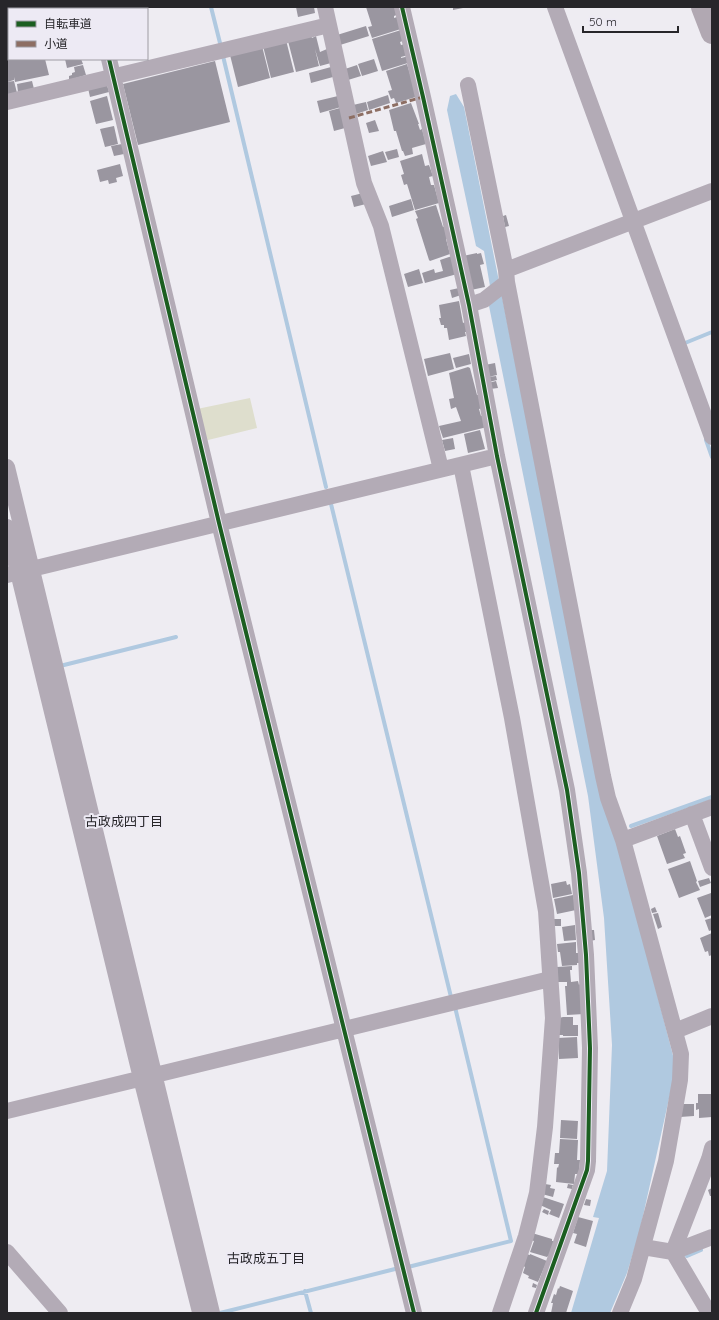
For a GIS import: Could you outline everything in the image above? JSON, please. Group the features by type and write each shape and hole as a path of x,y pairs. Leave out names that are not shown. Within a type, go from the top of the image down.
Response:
{"highway":[{"path":"702,7 712,33"}],"street":[{"path":"325,7 364,183 381,226 441,469"},
{"path":"402,7 423,97 477,302 497,456 567,790 579,873 586,955 590,1048 587,1170 536,1313"},
{"path":"555,7 712,437"},
{"path":"7,102 329,25"},
{"path":"109,60 219,523 414,1313"},
{"path":"468,85 603,776 608,798 623,840 681,1054 680,1080 666,1161 634,1279 620,1313"},
{"path":"477,302 505,279 633,221 712,191"},
{"path":"19,572 497,456"},
{"path":"461,465 512,718 546,911 552,1018 546,1127 537,1193 526,1236 500,1313"},
{"path":"7,467 19,572"},
{"path":"7,527 148,1076 212,1311"},
{"path":"623,840 712,807"},
{"path":"692,814 712,868"},
{"path":"7,1111 550,979"},
{"path":"675,1031 712,1016"},
{"path":"673,1252 712,1148"},
{"path":"643,1247 673,1252 712,1237"},
{"path":"7,1252 60,1313"},
{"path":"673,1252 709,1313"}],"green space":[{"path":"7,7 88,7 8,8 7,54"},
{"path":"250,398 257,428 204,441 197,409"}],"water":[{"path":"456,94 464,107 519,381 631,894 676,1067 639,1234 627,1273 610,1313 571,1313 599,1218 593,1217 607,1171 612,1045 604,918 588,796 489,306 491,292 484,251 476,246 447,110 450,96"}],"building":[{"path":"296,7 314,7 315,13 298,17"},
{"path":"366,7 397,7 399,14 394,16 394,18 400,16 404,28 372,38 368,27 372,26"},
{"path":"453,7 463,7 463,8 453,10"},
{"path":"366,26 369,36 340,45 337,35"},
{"path":"401,30 405,40 400,42 401,45 405,44 408,55 401,58 409,56 411,62 382,71 372,39"},
{"path":"310,33 312,38 316,36 320,52 327,49 331,63 320,66 315,49 319,66 296,72 288,41"},
{"path":"286,40 294,72 271,78 263,46"},
{"path":"262,46 270,78 238,87 230,55"},
{"path":"7,57 8,60 45,60 49,75 15,82 14,77 14,80 7,82"},
{"path":"374,59 378,71 362,76 358,64"},
{"path":"65,60 81,60 83,64 67,68"},
{"path":"215,61 230,122 138,145 123,84"},
{"path":"407,64 413,84 419,96 396,103 394,98 391,99 388,91 392,90 386,71"},
{"path":"83,65 86,75 69,80 69,76 75,72 74,67"},
{"path":"357,65 361,76 348,80 345,69"},
{"path":"331,67 333,77 311,83 309,73"},
{"path":"14,81 17,93 7,96 7,82"},
{"path":"32,81 34,89 18,92 17,84"},
{"path":"107,85 109,92 90,97 88,88"},
{"path":"388,95 390,103 369,110 367,102"},
{"path":"107,96 113,120 96,124 90,101"},
{"path":"338,96 341,107 320,113 317,101"},
{"path":"366,102 368,110 356,114 353,105"},
{"path":"411,103 420,130 422,129 426,144 412,148 413,154 405,156 396,131 394,131 389,110"},
{"path":"340,108 345,128 334,131 329,111"},
{"path":"375,120 379,131 369,133 366,123"},
{"path":"114,126 118,144 105,147 100,129"},
{"path":"122,144 124,154 114,156 111,146"},
{"path":"397,149 399,157 388,160 385,152"},
{"path":"383,151 387,162 371,166 368,156"},
{"path":"422,154 425,166 429,165 433,176 429,177 431,185 434,185 439,203 415,210 407,184 404,185 401,175 404,174 400,161"},
{"path":"120,164 123,176 116,178 117,182 109,184 108,180 100,182 97,170"},
{"path":"363,193 366,204 354,207 351,196"},
{"path":"411,199 414,210 392,217 389,206"},
{"path":"436,205 443,227 445,226 449,238 446,239 450,254 430,261 416,219 418,218 415,211"},
{"path":"506,215 509,226 505,227 503,216"},
{"path":"481,253 484,264 480,265 485,287 471,290 463,256"},
{"path":"452,256 457,274 425,283 422,273 434,269 435,273 443,271 440,260"},
{"path":"419,269 423,283 408,287 404,274"},
{"path":"459,288 461,295 452,298 450,290"},
{"path":"459,301 463,323 465,322 467,332 465,332 466,336 449,340 447,328 444,328 444,325 441,325 439,318 441,318 439,305"},
{"path":"450,353 454,369 428,376 424,359"},
{"path":"469,354 471,364 456,368 453,358"},
{"path":"495,363 497,375 488,377 485,365"},
{"path":"468,367 470,368 482,408 479,409 481,416 484,415 487,427 443,438 439,426 461,421 456,407 451,409 449,399 454,398 449,373"},
{"path":"496,376 497,380 489,382 488,377"},
{"path":"496,381 498,388 490,389 488,383"},
{"path":"480,430 485,449 468,453 464,434"},
{"path":"453,438 455,449 445,451 442,440"},
{"path":"675,829 678,837 680,836 686,853 683,854 685,858 667,864 657,836"},
{"path":"690,861 700,890 679,898 668,869"},
{"path":"709,878 711,883 700,887 698,881"},
{"path":"566,881 567,885 570,884 572,894 553,898 551,884"},
{"path":"711,893 712,915 705,918 697,898"},
{"path":"573,895 576,910 557,914 554,899"},
{"path":"655,907 657,912 652,913 651,909"},
{"path":"658,913 662,927 658,929 653,914"},
{"path":"712,918 712,930 709,931 705,920"},
{"path":"552,919 561,919 561,926 553,926"},
{"path":"575,925 576,940 564,941 562,927"},
{"path":"589,930 594,930 595,940 590,941"},
{"path":"712,933 712,955 709,956 708,951 705,952 700,938"},
{"path":"576,942 576,953 580,953 581,963 577,963 577,965 562,966 557,944"},
{"path":"572,966 572,970 570,970 571,982 578,981 579,985 580,984 584,1014 567,1015 565,986 567,986 567,982 558,982 557,967"},
{"path":"573,1017 573,1025 578,1025 578,1036 559,1035 559,1018"},
{"path":"577,1037 578,1058 559,1059 558,1038"},
{"path":"698,1094 712,1094 712,1117 699,1118 699,1109 696,1110"},
{"path":"682,1104 694,1104 694,1116 680,1117"},
{"path":"561,1120 578,1121 577,1139 560,1138"},
{"path":"560,1139 578,1140 577,1160 580,1160 579,1174 575,1174 574,1184 556,1182 557,1167 558,1168 559,1164 554,1164 555,1153 559,1153"},
{"path":"545,1184 551,1185 550,1188 555,1189 553,1197 542,1194"},
{"path":"568,1184 573,1185 572,1189 567,1188"},
{"path":"712,1188 712,1196 710,1196 708,1190"},
{"path":"543,1197 564,1204 559,1218 549,1214 551,1210 540,1205"},
{"path":"586,1199 591,1200 590,1206 584,1205"},
{"path":"544,1209 549,1211 548,1215 542,1212"},
{"path":"578,1217 593,1221 586,1247 574,1243 577,1234 573,1233"},
{"path":"532,1233 554,1241 550,1256 547,1257 530,1252 534,1241 531,1240"},
{"path":"526,1254 530,1254 547,1261 538,1282 528,1278 529,1276 523,1273 525,1267 522,1265"},
{"path":"533,1283 537,1285 536,1288 532,1287"},
{"path":"560,1286 573,1291 566,1313 551,1313 553,1303 551,1303 554,1294 556,1295"}],"waterway":[{"path":"211,7 220,43"},
{"path":"223,56 326,487"},
{"path":"685,343 712,332"},
{"path":"706,440 712,457"},
{"path":"331,504 451,997"},
{"path":"60,666 176,637"},
{"path":"631,826 712,797"},
{"path":"408,1267 511,1241 455,1007"},
{"path":"687,1256 701,1250"},
{"path":"220,1313 395,1269"},
{"path":"305,1291 311,1313"}],"marked path":[{"path":"349,118 423,97"}],"cycle path":[{"path":"402,7 469,305 497,456 567,790 579,873 586,955 590,1048 588,1161 587,1170 536,1313"},
{"path":"109,60 219,523 414,1313"}],"district":[{"name":"古政成四丁目","path":"124,821"},
{"name":"古政成五丁目","path":"266,1258"}]}
